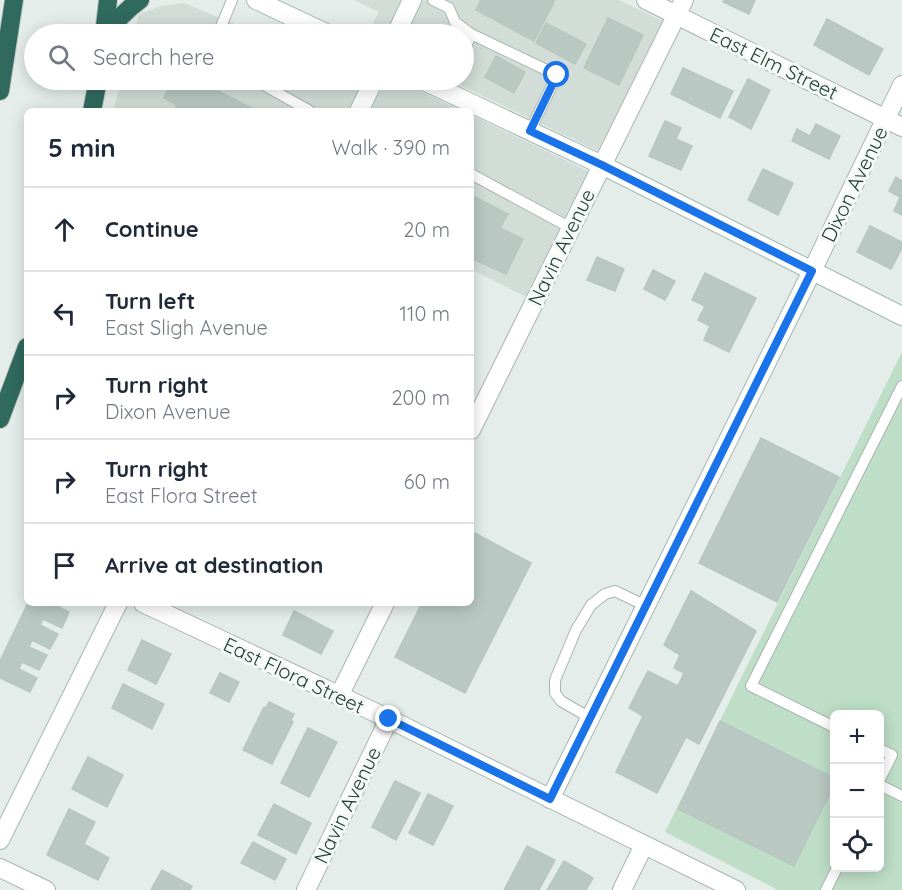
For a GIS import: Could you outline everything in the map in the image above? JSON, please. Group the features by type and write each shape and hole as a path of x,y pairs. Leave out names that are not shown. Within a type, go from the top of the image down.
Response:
{"highway":[{"path":"0,91 14,0"},
{"path":"107,24 108,0"},
{"path":"113,24 140,0"},
{"path":"93,108 96,90"},
{"path":"0,419 24,355"}],"street":[{"path":"256,0 307,24"},
{"path":"401,24 412,0"},
{"name":"East Elm Street","path":"646,0 680,8 894,123"},
{"name":"Navin Avenue","path":"474,424 680,8"},
{"name":"Dixon Avenue","path":"550,799 812,271 894,123 902,85"},
{"path":"360,108 369,90"},
{"path":"456,90 530,131 902,316"},
{"path":"0,840 117,606"},
{"name":"East Flora Street","path":"149,606 389,719 736,890"},
{"path":"339,696 384,606"},
{"name":"Navin Avenue","path":"306,890 389,719"},
{"path":"622,890 644,845"},
{"path":"0,868 46,890"}],"lane":[{"path":"222,24 232,0"},
{"path":"434,0 451,4 455,22 458,24"},
{"path":"474,35 557,75 530,131"},
{"path":"273,90 305,108"},
{"path":"474,176 571,228"},
{"path":"830,725 751,686 902,386"},
{"path":"590,718 561,702 555,693 555,680 576,630 591,605 605,594 615,591 646,606"},
{"path":"884,751 892,755 884,770"},
{"path":"884,787 902,796"},
{"path":"826,890 835,872"}],"shaded area":[{"path":"354,0 401,0 390,24 372,24 379,12"},
{"path":"423,0 619,0 663,21 598,151 470,90 474,90 474,24 412,24"},
{"path":"184,3 235,24 136,24 139,14 161,6"},
{"path":"119,90 358,90 349,108 114,108"},
{"path":"381,90 417,90 456,108 372,108"},
{"path":"474,116 588,171 526,297 474,271"}],"green space":[{"path":"902,352 902,890 778,890 665,832"}],"building":[{"path":"481,0 555,0 534,41 476,10"},
{"path":"724,0 755,0 749,14 723,2"},
{"path":"608,18 643,35 619,85 584,68"},
{"path":"827,19 883,49 869,75 814,45"},
{"path":"546,23 586,44 575,64 536,43"},
{"path":"496,56 525,72 514,93 485,77"},
{"path":"683,68 733,91 720,118 671,94"},
{"path":"748,79 770,90 751,129 729,117"},
{"path":"168,90 216,90 252,108 176,108 177,105 164,98"},
{"path":"665,121 681,128 676,139 692,146 681,170 649,156"},
{"path":"816,124 840,136 829,159 792,141 797,129 810,136"},
{"path":"763,169 793,183 778,215 748,200"},
{"path":"896,177 902,181 902,215 894,211 900,197 889,191"},
{"path":"474,197 508,214 500,228 523,239 506,274 474,259"},
{"path":"870,226 902,242 902,248 891,269 857,252"},
{"path":"597,257 624,269 615,291 587,280"},
{"path":"653,270 675,281 665,300 644,289"},
{"path":"705,273 756,298 729,352 704,340 710,326 698,320 705,306 692,300"},
{"path":"761,438 839,477 777,602 699,563"},
{"path":"474,533 531,563 465,693 395,657 420,606 474,606"},
{"path":"691,591 756,631 699,744 686,737 657,793 616,772 643,716 629,708 648,671 678,686 684,673 674,668 680,655 664,645"},
{"path":"27,606 57,606 69,612 62,628 43,619 40,625 58,634 50,649 32,640 29,647 47,655 39,670 22,662 19,669 37,678 30,692 0,678 0,661"},
{"path":"294,611 333,631 321,654 283,635"},
{"path":"142,640 171,654 156,684 128,670"},
{"path":"220,673 239,682 229,702 210,693"},
{"path":"123,684 164,704 152,729 112,708"},
{"path":"269,702 294,714 291,720 293,722 272,764 243,750 264,707 266,708"},
{"path":"720,721 830,776 830,793 794,866 678,809"},
{"path":"308,728 337,742 309,797 281,783"},
{"path":"88,757 123,775 107,807 72,789"},
{"path":"395,781 420,793 396,840 372,827"},
{"path":"428,794 453,806 433,845 409,833"},
{"path":"274,804 311,823 296,854 258,835"},
{"path":"69,809 95,822 84,844 109,858 98,880 47,855"},
{"path":"253,842 286,859 275,880 241,863"},
{"path":"527,846 555,860 539,890 504,890"},
{"path":"564,861 593,878 586,890 547,890"},
{"path":"162,870 192,886 190,890 151,890"}],"route":[{"path":"389,719 550,799 812,271 530,131 557,75"}]}
